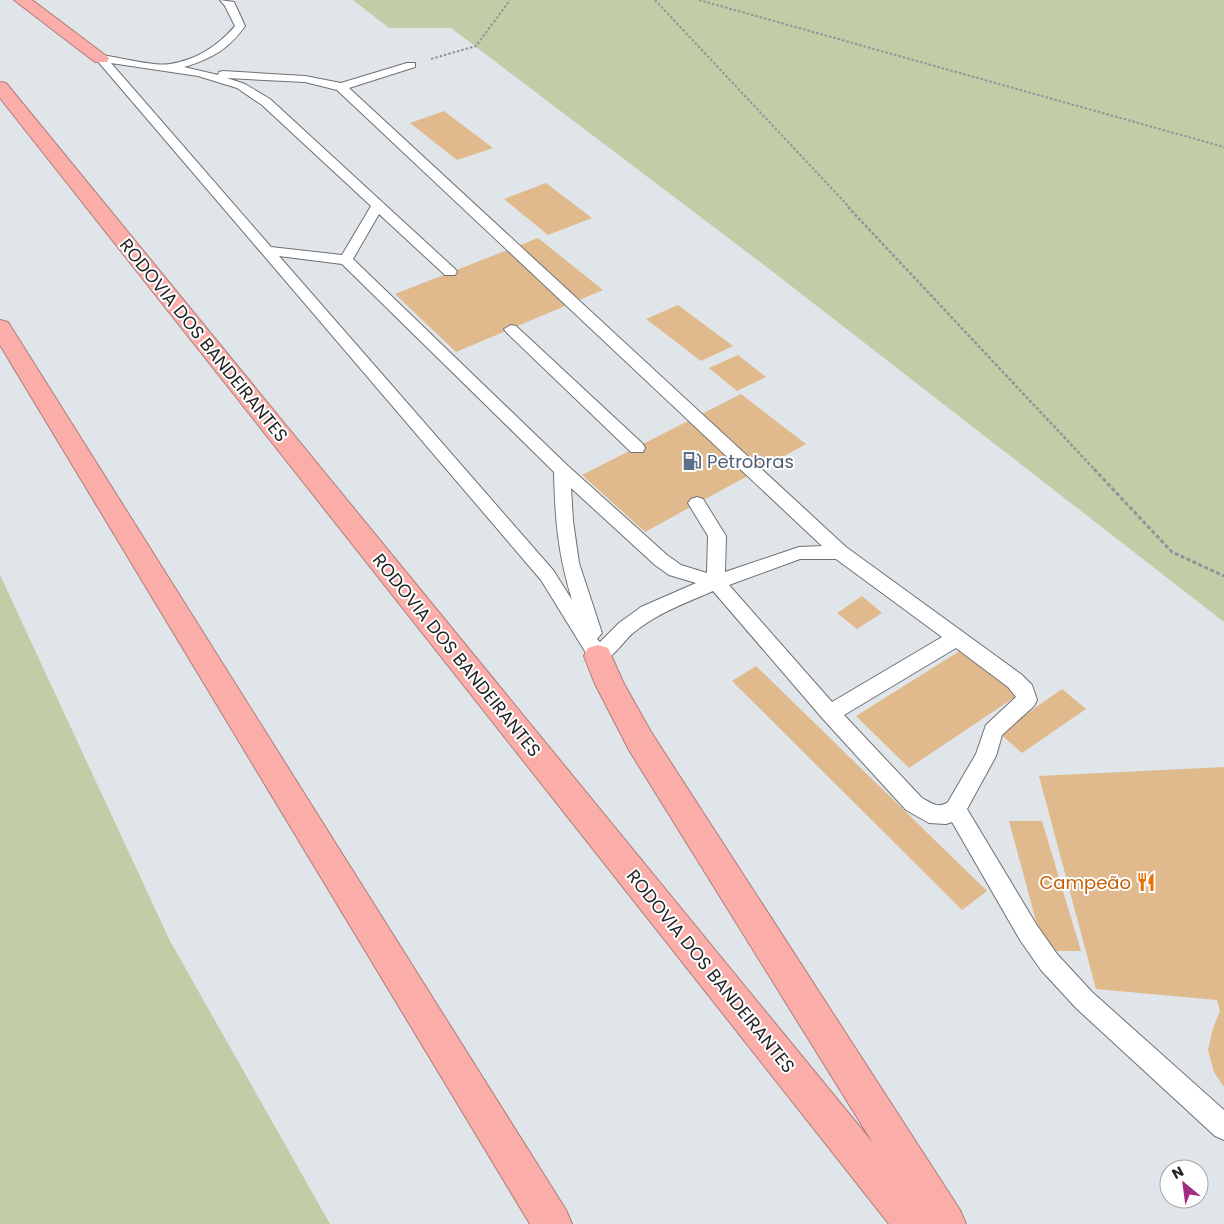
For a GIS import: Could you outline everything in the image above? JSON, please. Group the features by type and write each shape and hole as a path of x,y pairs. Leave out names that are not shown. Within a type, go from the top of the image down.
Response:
{"highway":[{"path":"22,0 101,58"},
{"name":"RODOVIA DOS BANDEIRANTES","path":"0,87 914,1224"},
{"path":"0,327 552,1224"},
{"path":"598,656 609,684 640,741 946,1224"}],"lane":[{"path":"169,68 205,57 226,44 240,26 230,4 226,0"},
{"path":"101,58 200,73 287,78 341,87 411,65"},
{"path":"101,58 548,575 598,656"},
{"path":"200,73 241,86 266,102 450,272"},
{"path":"266,250 346,260 562,470 661,560 675,570 716,582 830,713 914,804 929,814 946,815 956,809 986,756 993,731 1027,700 1025,691 1015,681 840,552 341,87"},
{"path":"346,260 378,205"},
{"path":"511,329 637,448"},
{"path":"562,470 564,521 570,562 598,656"},
{"path":"697,503 717,536 716,582"},
{"path":"598,656 626,628 648,612 716,582 799,553 840,552"},
{"path":"830,713 957,638"},
{"path":"956,809 1028,932 1049,962 1084,1000 1224,1127"}],"path":[{"path":"411,65 476,46 510,0"},
{"path":"655,0 1172,552 1224,576"},
{"path":"699,0 1224,147"}],"green space":[{"path":"353,0 1224,0 1224,622 768,268 451,28 389,28"},
{"path":"0,575 170,941 330,1224 0,1224"}],"building":[{"path":"444,111 493,148 457,160 410,123"},
{"path":"546,183 592,218 548,235 504,199"},
{"path":"538,238 603,290 456,352 395,294"},
{"path":"678,305 733,346 701,361 646,319"},
{"path":"738,355 766,377 737,391 709,368"},
{"name":"Petrobras","path":"741,394 806,444 645,532 582,475"},
{"path":"862,596 882,613 857,629 837,613"},
{"path":"966,647 1021,693 909,768 856,716"},
{"path":"756,666 987,891 962,910 732,681"},
{"path":"1062,689 1086,709 1022,753 999,733"},
{"name":"Campeão","path":"1224,767 1224,1087 1214,1072 1208,1050 1213,1028 1220,1011 1217,1000 1096,989 1039,776"},
{"path":"1009,821 1042,821 1081,951 1044,951"}],"place":[{"name":"Petrobras","path":"692,461"},
{"name":"Campeão","path":"1146,882"}]}
